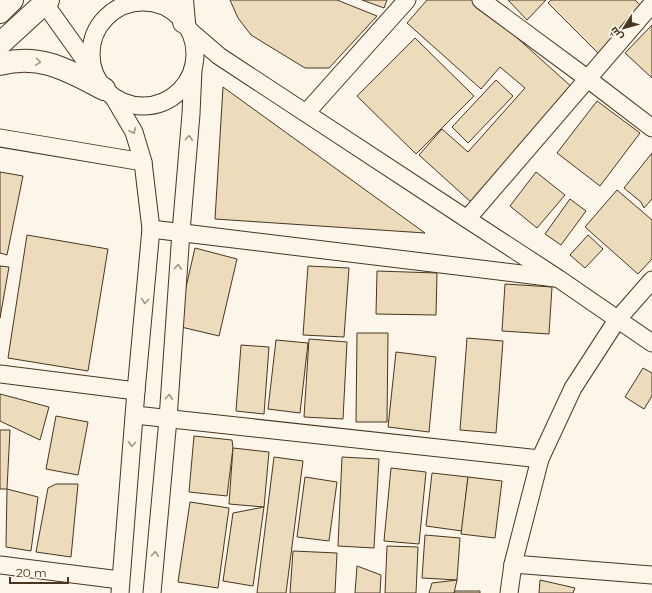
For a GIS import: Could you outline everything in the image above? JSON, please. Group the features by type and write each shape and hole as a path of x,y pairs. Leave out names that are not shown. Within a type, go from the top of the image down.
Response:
{"main road":[{"path":"0,12 12,0"},
{"path":"0,44 45,1"},
{"path":"169,2 187,26"},
{"path":"0,64 24,60 60,66 104,86"}],"street":[{"path":"306,113 407,0"},
{"path":"481,0 652,128"},
{"path":"0,565 120,586 151,229 143,162 134,132 45,1"},
{"path":"169,2 138,1 125,4 113,11 102,20 95,32 91,45 91,58 104,86 129,104 145,106 161,103 175,96 186,84 193,69"},
{"path":"467,219 652,4"},
{"path":"187,26 219,56 559,279 652,343"},
{"path":"152,593 168,419 180,232 195,54 195,46 187,26"},
{"path":"0,138 143,162"},
{"path":"151,229 559,279"},
{"path":"509,593 513,564 540,459 573,388 617,320 652,280"},
{"path":"0,374 136,391"},
{"path":"135,415 540,459"},
{"path":"513,564 652,575"}],"building":[{"path":"230,0 337,0 377,16 329,68 305,68 251,35 238,18"},
{"path":"362,0 387,0 384,8"},
{"path":"427,0 475,0 574,89 472,203 419,155 442,129 468,152 525,88 500,67 481,89 407,23"},
{"path":"508,0 546,0 527,20"},
{"path":"551,0 635,0 645,10 600,55 548,3"},
{"path":"652,25 652,78 625,53"},
{"path":"415,38 474,96 416,154 357,96"},
{"path":"496,80 513,96 468,143 452,127"},
{"path":"223,87 425,233 215,219"},
{"path":"597,101 640,133 600,186 557,153"},
{"path":"652,153 652,199 644,208 641,202 624,188"},
{"path":"0,172 23,176 7,255 0,253"},
{"path":"536,172 565,195 537,228 510,206"},
{"path":"617,190 652,220 652,259 638,274 585,227"},
{"path":"570,199 586,211 561,245 545,234"},
{"path":"27,235 108,249 88,371 8,358"},
{"path":"588,235 603,249 585,268 570,255"},
{"path":"195,248 237,259 219,336 177,326"},
{"path":"0,266 9,267 0,318"},
{"path":"308,266 349,268 344,337 303,335"},
{"path":"377,271 437,273 436,315 376,314"},
{"path":"505,284 552,287 549,334 502,331"},
{"path":"357,333 388,333 387,422 356,422"},
{"path":"467,338 503,341 496,433 460,430"},
{"path":"309,339 347,342 343,419 304,417"},
{"path":"276,340 308,343 300,413 268,409"},
{"path":"241,345 269,347 264,414 236,411"},
{"path":"396,352 436,357 429,432 388,427"},
{"path":"643,368 652,373 652,396 644,409 625,397"},
{"path":"0,394 49,407 40,440 0,421"},
{"path":"56,416 88,422 78,475 46,469"},
{"path":"0,430 10,430 7,489 0,489"},
{"path":"194,436 232,440 233,448 227,496 189,492"},
{"path":"233,448 269,452 264,507 229,504"},
{"path":"274,457 303,461 286,593 257,593"},
{"path":"342,457 379,459 374,548 338,546"},
{"path":"391,468 426,472 419,544 384,541"},
{"path":"432,473 468,477 462,531 426,526"},
{"path":"305,477 337,482 329,541 297,537"},
{"path":"468,477 502,481 495,538 461,534"},
{"path":"56,484 78,484 71,557 36,552 48,488"},
{"path":"7,489 38,497 31,551 6,547"},
{"path":"190,502 229,508 218,588 178,582"},
{"path":"264,507 253,586 223,581 233,513"},
{"path":"425,535 460,538 457,580 422,578"},
{"path":"387,546 418,547 416,593 385,593"},
{"path":"293,551 337,553 335,593 290,593"},
{"path":"357,566 381,575 380,593 355,593"},
{"path":"457,580 454,593 429,593 432,583"},
{"path":"540,580 575,588 573,593 539,593"},
{"path":"455,591 480,591 480,593 454,593"}]}
